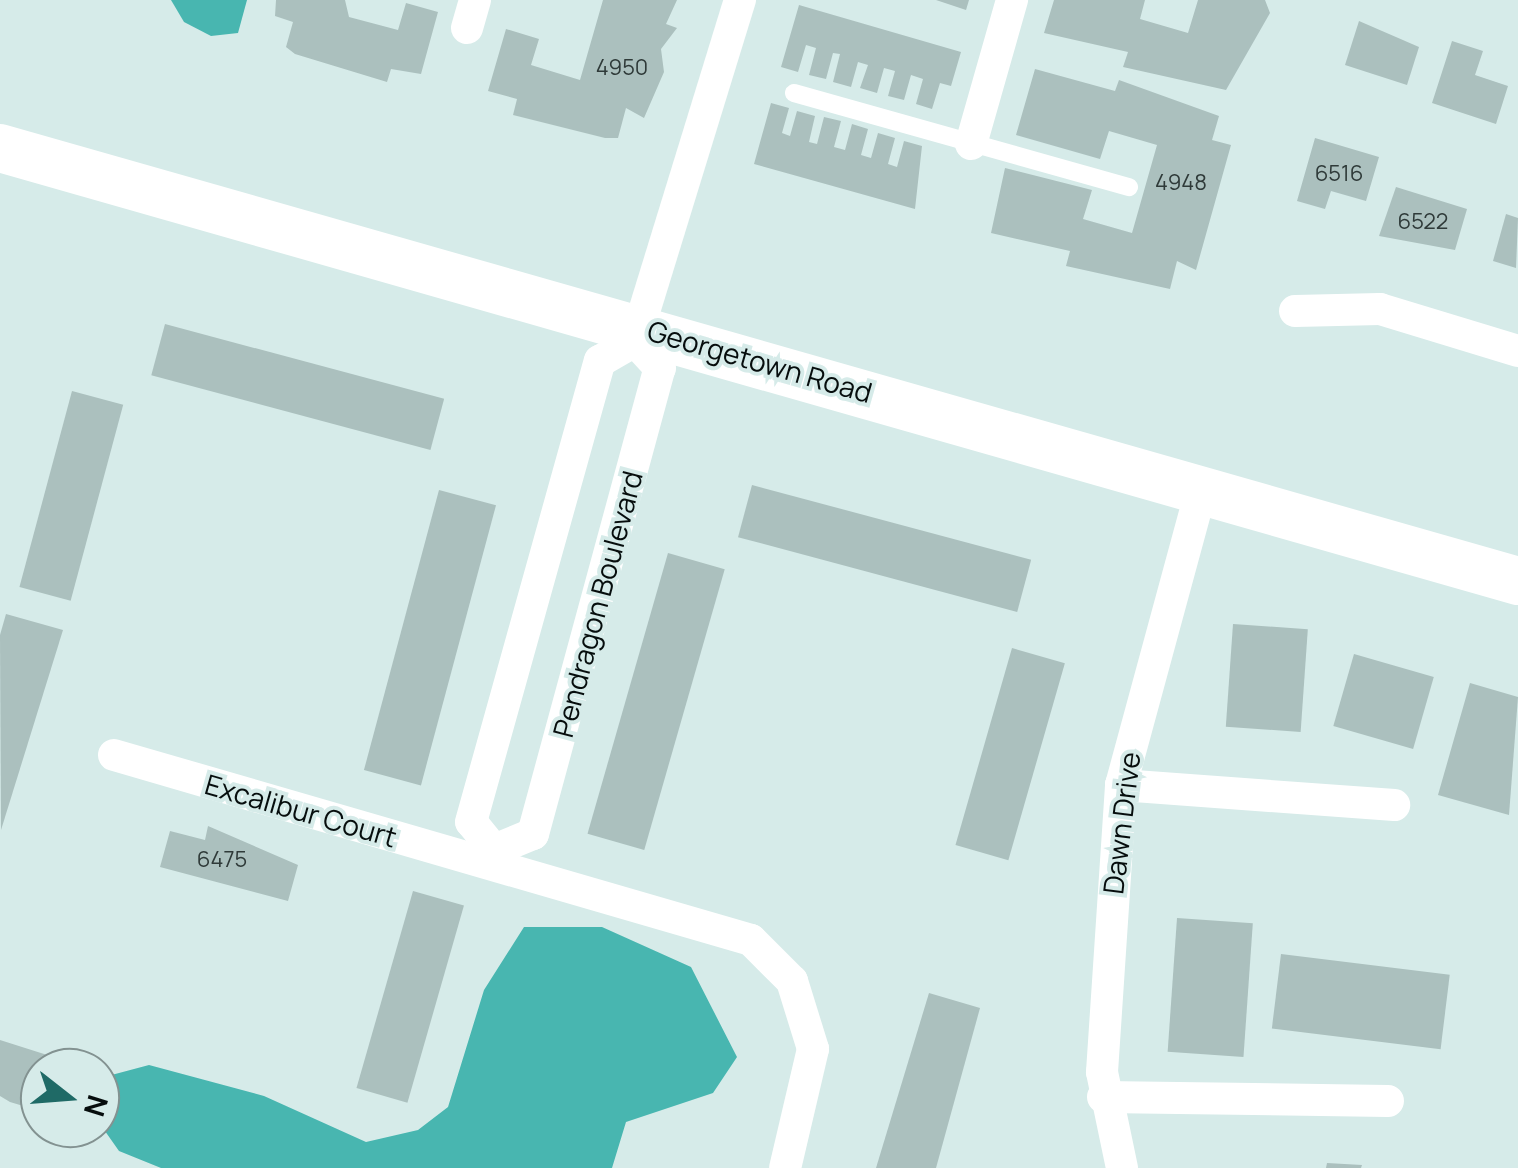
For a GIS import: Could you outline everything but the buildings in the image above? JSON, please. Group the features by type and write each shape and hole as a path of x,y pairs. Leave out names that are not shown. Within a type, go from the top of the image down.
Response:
{"main road":[{"name":"Georgetown Road","path":"0,148 637,334 1203,484 1518,581"}],"street":[{"path":"740,0 637,334 600,362 471,822 492,856 712,922 774,958 806,1007 814,1049 785,1168"},
{"path":"971,144 1012,0"},
{"path":"1295,310 1380,308 1518,351"},
{"name":"Pendragon Boulevard","path":"492,856 534,834 660,368 637,334"},
{"name":"Dawn Drive","path":"1122,1168 1103,1097 1121,785 1203,484"},
{"name":"Excalibur Court","path":"114,755 492,856"},
{"path":"1121,785 1394,805"},
{"path":"1103,1097 1388,1101"}],"lane":[{"path":"794,93 1129,187"}],"water":[{"path":"171,0 247,0 238,33 211,36 184,22"},
{"path":"524,927 602,927 691,967 737,1057 713,1093 626,1122 612,1168 161,1168 117,1148 120,1148 120,1073 149,1065 264,1096 366,1142 418,1130 448,1107 484,990"}]}
